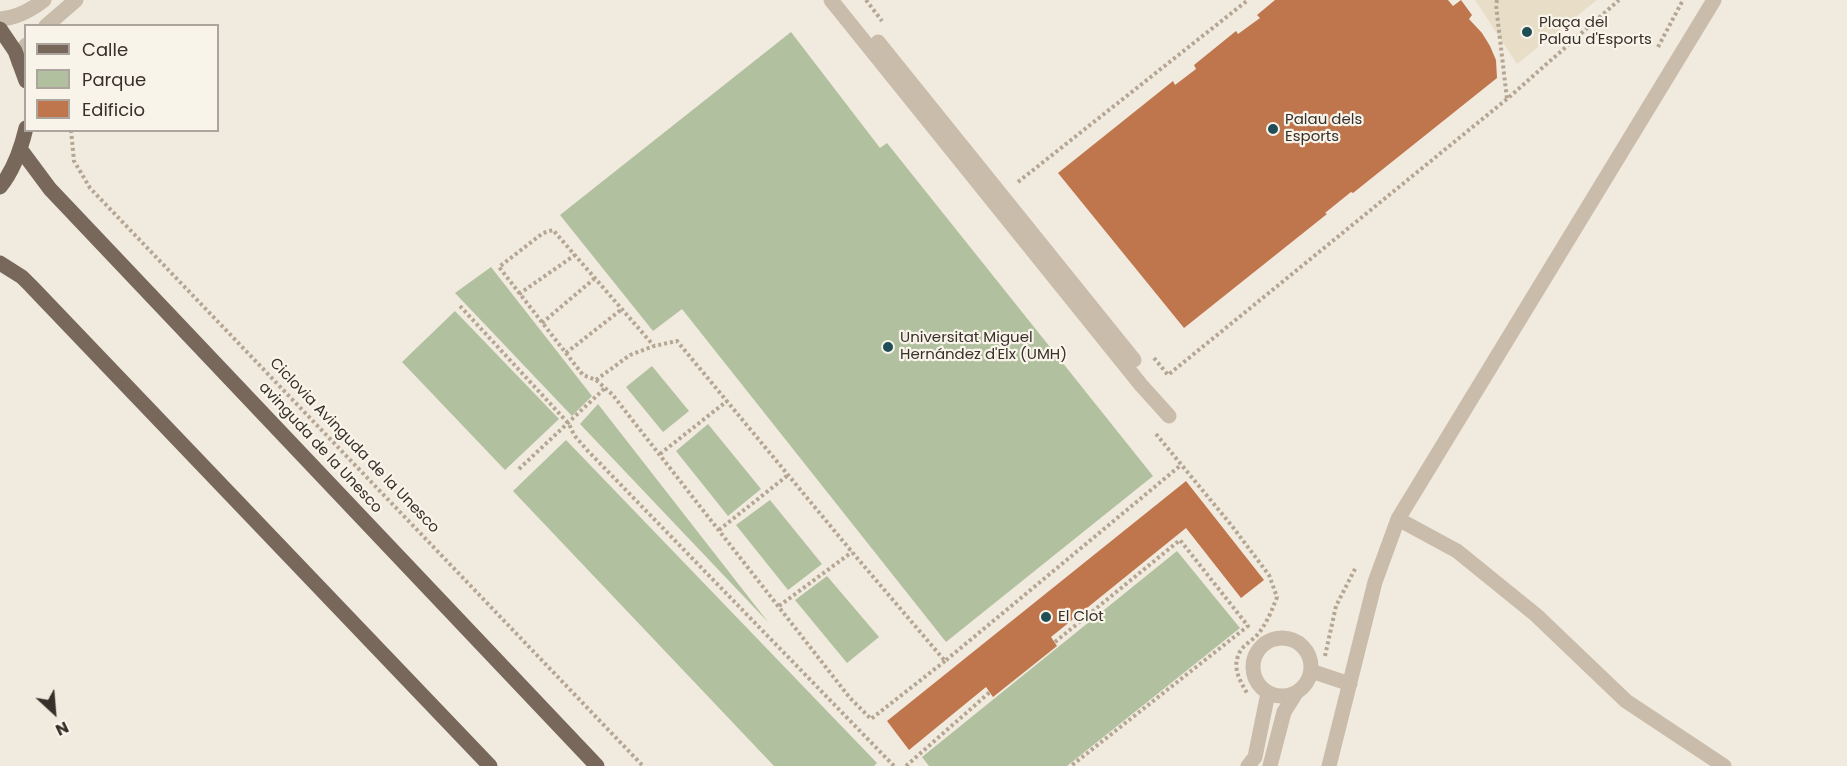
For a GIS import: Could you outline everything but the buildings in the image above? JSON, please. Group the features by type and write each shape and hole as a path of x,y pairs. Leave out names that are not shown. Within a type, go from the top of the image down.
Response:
{"main road":[{"path":"0,29 15,51 24,76"},
{"path":"0,187 21,150 25,132"},
{"name":"avinguda de la Unesco","path":"21,150 50,189 597,766"},
{"path":"0,263 26,281 490,766"}],"street":[{"path":"0,19 32,10 44,0"},
{"path":"48,24 76,0"},
{"path":"831,0 1119,358 1169,410 844,0"},
{"path":"1329,766 1375,582 1398,519 1714,0"},
{"path":"19,63 24,50"},
{"path":"1398,519 1457,551 1536,615 1626,701 1724,766"},
{"path":"1270,766 1284,712 1296,693 1306,684 1311,671 1310,658 1302,646 1293,640 1282,638 1269,641 1259,649 1253,661 1253,673 1258,685 1268,693 1282,697 1296,693"},
{"path":"1311,671 1350,684"},
{"path":"1248,766 1254,757 1268,693"}],"path":[{"path":"866,0 888,28"},
{"path":"1013,186 1248,0"},
{"path":"1497,0 1507,99"},
{"path":"1153,357 1168,375 1507,99 1619,0"},
{"name":"Ciclovia Avinguda de la Unesco","path":"71,132 74,161 90,188 643,766"},
{"path":"654,346 553,230 543,232 499,267 583,375 596,380 605,388 660,454 850,698 871,719 945,661 1181,465"},
{"path":"519,294 575,255"},
{"path":"542,323 596,278"},
{"path":"460,306 569,424 574,435 587,450 894,766"},
{"path":"566,353 622,309"},
{"path":"596,380 630,355 677,341 945,661"},
{"path":"519,469 605,388"},
{"path":"660,454 727,401"},
{"path":"1149,426 1232,526 1269,576 1277,597 1268,619 1257,636 1241,649 1235,665 1238,678 1249,696"},
{"path":"719,530 788,475"},
{"path":"1054,642 1180,540 1248,626 1071,766"},
{"path":"779,606 852,552"},
{"path":"906,766 990,692"}],"green space":[{"path":"791,32 880,148 887,143 1153,476 946,642 682,309 653,331 560,215"},
{"path":"491,267 592,396 572,416 455,293"},
{"path":"455,311 559,419 505,470 402,362"},
{"path":"652,366 689,411 663,432 626,387"},
{"path":"598,404 768,622 580,424"},
{"path":"708,424 761,489 728,516 676,451"},
{"path":"566,440 877,763 874,766 774,766 513,491"},
{"path":"770,500 822,564 788,590 736,525"},
{"path":"1177,551 1240,628 1067,766 929,766 922,757"},
{"path":"827,576 879,637 847,663 795,600"}],"shaded area":[{"name":"Plaça del Palau d'Esports","path":"1475,0 1597,0 1517,64"}],"place":[{"name":"Plaça del Palau d'Esports","path":"1527,32"},
{"name":"Palau dels Esports","path":"1273,129"},
{"name":"Universitat Miguel Hernández d'Elx (UMH)","path":"888,347"},
{"name":"El Clot","path":"1046,617"}]}
